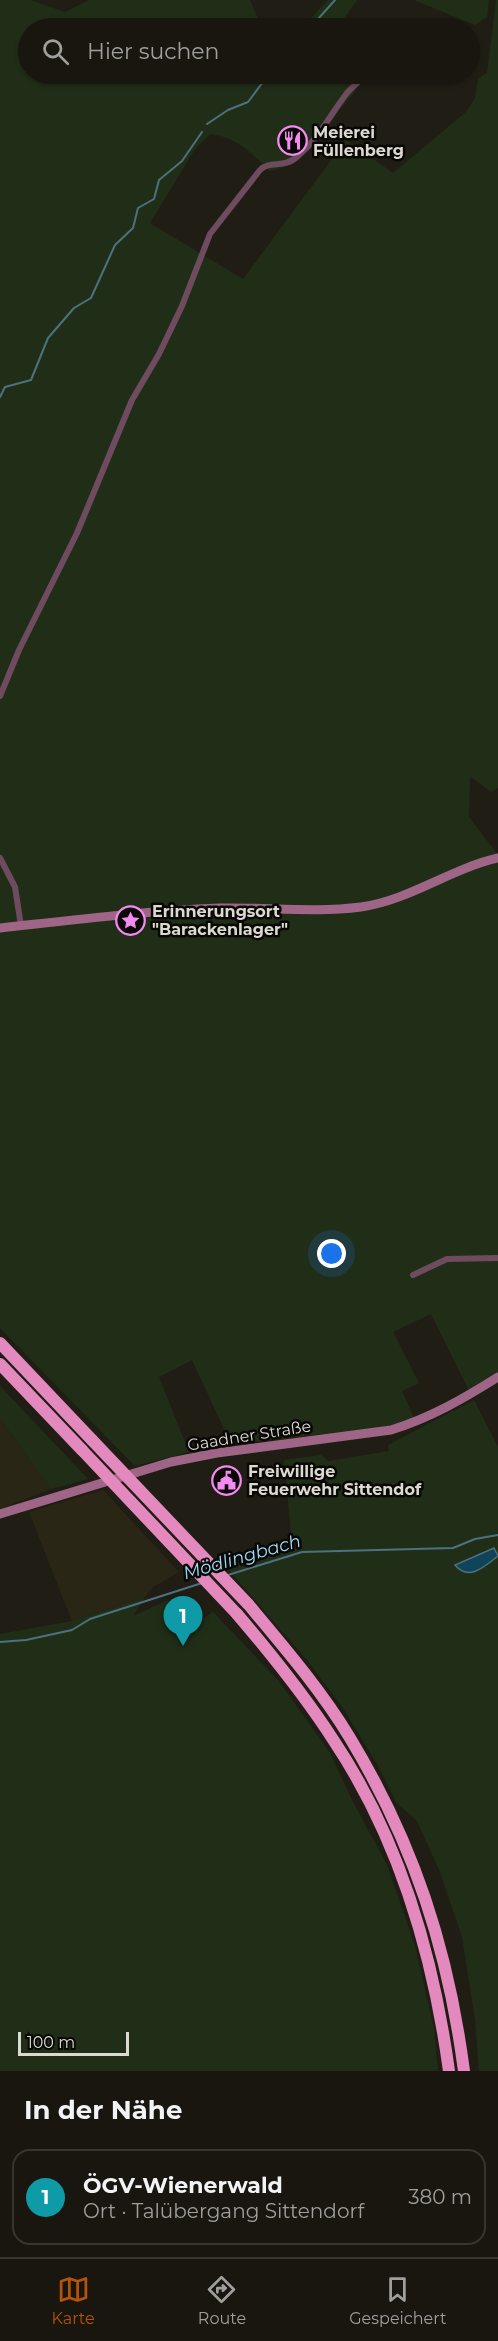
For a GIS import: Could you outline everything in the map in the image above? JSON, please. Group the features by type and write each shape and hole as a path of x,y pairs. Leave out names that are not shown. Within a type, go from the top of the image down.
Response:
{"highway":[{"path":"0,1343 248,1604 302,1669 350,1737 386,1803 416,1869 439,1939 456,2011 464,2071"},
{"path":"0,1364 237,1614 298,1688 336,1743 372,1807 402,1874 424,1941 441,2013 449,2071"}],"street":[{"path":"0,696 19,650 77,533 132,400 159,354 182,306 210,234 260,170 268,165 288,163 302,153 321,133 349,91 357,84"},
{"path":"0,858 15,887 21,926"},
{"path":"0,928 171,910 362,907 394,899 477,863 498,858"},
{"path":"413,1275 447,1259 498,1258"},
{"name":"Gaadner Straße","path":"0,1514 155,1467 206,1455 391,1430 416,1422 446,1408 498,1377"}],"shaded area":[{"path":"0,1418 51,1489 0,1509"},
{"path":"103,1490 179,1572 153,1587 145,1597 72,1621 29,1512"}],"green space":[{"path":"0,0 31,0 65,12 89,0 250,0 258,18 18,18 18,84 349,84 356,91 309,150 285,167 270,171 236,142 210,134 195,149 150,223 243,279 346,140 393,173 467,111 475,98 480,78 487,73 496,0 498,0 498,788 491,792 470,776 469,817 498,855 498,1373 469,1391 431,1314 393,1332 419,1383 402,1391 414,1418 386,1427 231,1444 192,1360 159,1377 189,1452 135,1466 0,1328"},
{"path":"328,0 357,0 344,18 311,18"},
{"path":"414,0 489,0 487,17 480,22 480,18 458,18"},
{"path":"0,1386 88,1479 51,1489 0,1418"},
{"path":"474,1400 498,1447 498,2071 479,2071 475,2019 462,1937 440,1872 417,1821 396,1802 377,1764 343,1708 307,1660 227,1568 292,1543 284,1460 321,1455 328,1461 389,1451 388,1445"},
{"path":"145,1597 133,1616 168,1600 191,1626 213,1612 278,1680 330,1753 387,1865 415,1946 434,2029 438,2071 0,2071 0,1634 72,1621"}],"water":[{"path":"494,1548 498,1556 477,1571 466,1572 455,1565"}],"waterway":[{"path":"319,18 335,0"},
{"path":"207,124 228,110 248,102 262,84"},
{"path":"0,397 5,387 31,380 48,338 74,308 91,298 115,245 133,228 138,208 154,199 159,180 182,161 202,132"},
{"name":"Mödlingbach","path":"228,1575 302,1552 453,1548 475,1539 498,1535"},
{"name":"Mödlingbach","path":"0,1642 26,1640 72,1630 90,1619 202,1583"}],"place":[{"name":"Meierei Füllenberg","path":"292,141"},
{"name":"Erinnerungsort \"Barackenlager\"","path":"131,920"},
{"name":"Freiwillige Feuerwehr Sittendof","path":"227,1480"},
{"name":"ÖGV-Wienerwald","path":"183,1646"}]}
